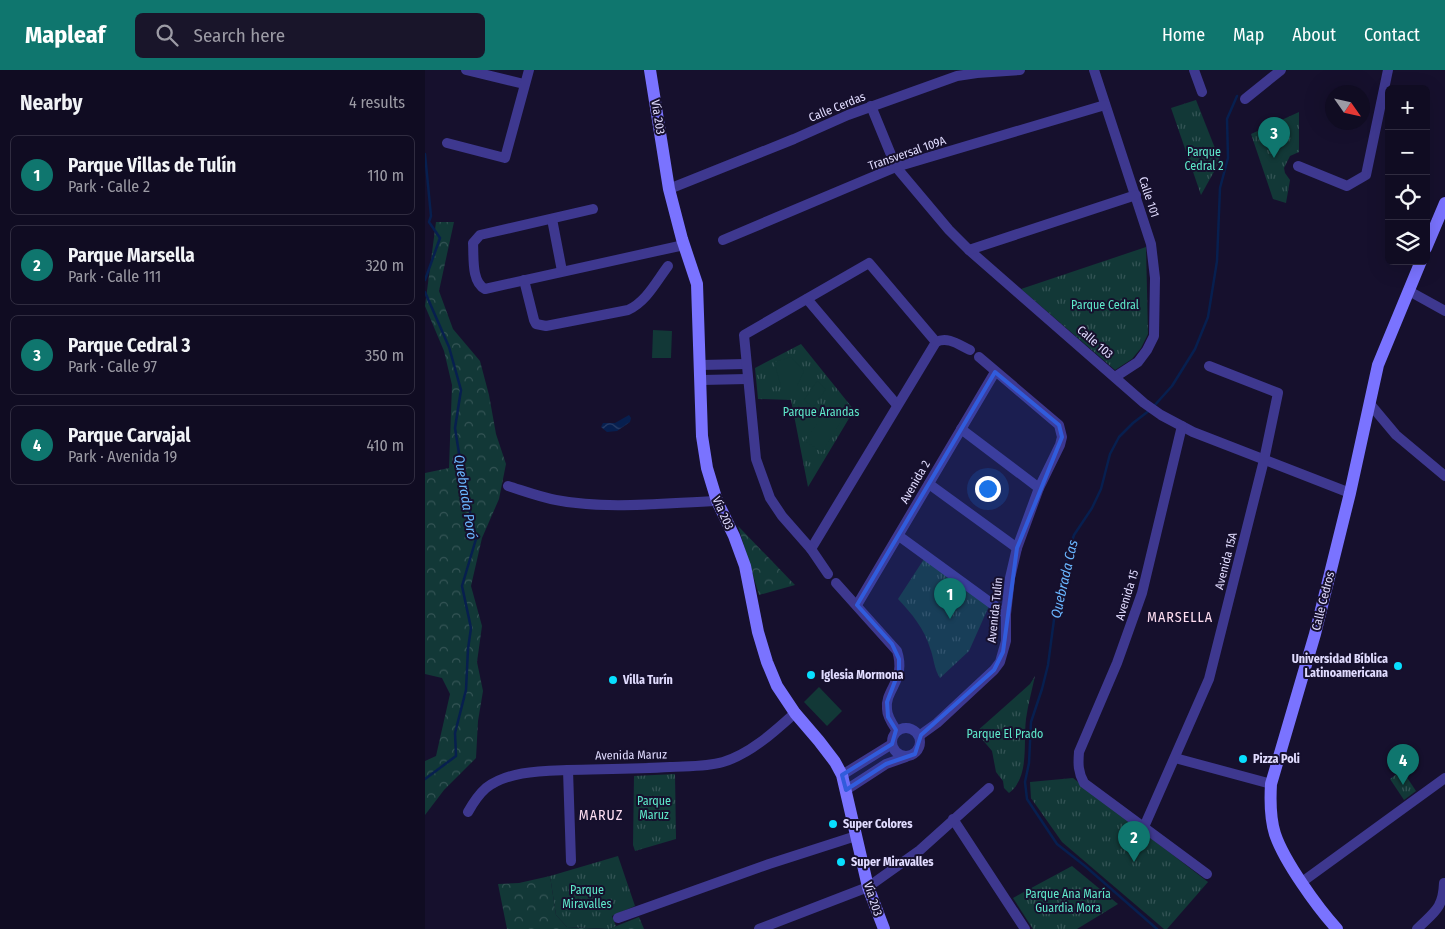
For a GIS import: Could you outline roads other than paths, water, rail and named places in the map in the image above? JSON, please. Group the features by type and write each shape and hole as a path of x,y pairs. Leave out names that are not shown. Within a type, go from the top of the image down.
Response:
{"main road":[{"name":"Vía 203","path":"650,70 669,189 697,284 702,436 707,468 717,501 745,566 758,632 777,686 795,713 830,755 842,775 869,887 884,929"},
{"path":"1430,238 1445,202"},
{"name":"Calle Cedros","path":"1337,929 1302,882 1282,850 1276,836 1270,807 1271,784 1315,634 1350,493 1378,365 1419,265"}],"street":[{"path":"466,70 524,84"},
{"path":"447,143 505,158 529,70"},
{"name":"Calle Cerdas","path":"669,189 871,106 957,76 1020,70"},
{"name":"Calle 101","path":"1094,70 1151,244 1155,278 1153,336 1147,350 1137,362 1115,376"},
{"path":"1194,70 1202,92"},
{"path":"1245,99 1281,70"},
{"path":"1298,166 1347,186 1365,175 1388,70"},
{"name":"Transversal 109A","path":"723,240 896,167 1105,105"},
{"name":"Calle 103","path":"871,106 896,167 949,230 969,250 1161,416 1264,460 1350,493"},
{"path":"969,250 1136,195"},
{"path":"593,209 480,235 473,243 476,281 485,288 684,245"},
{"path":"551,219 563,271"},
{"path":"828,574 770,498 756,459 744,335 869,263 936,342"},
{"path":"525,280 534,320 536,324 546,326 635,307 641,302 668,266"},
{"path":"1409,291 1445,312"},
{"path":"807,299 897,405"},
{"path":"811,550 936,342 948,339 970,350"},
{"path":"979,357 995,372"},
{"path":"701,365 746,364"},
{"name":"Avenida 15A","path":"1143,827 1209,679 1264,460 1278,393 1209,366"},
{"name":"Avenida 2","path":"857,605 995,372"},
{"name":"Avenida Tulín","path":"919,736 937,723 994,670 1000,662 1006,641 1006,614 1010,578 1017,548 1039,488 1062,437 1061,430 1055,422 995,372"},
{"path":"701,380 747,379"},
{"path":"1369,404 1390,430 1409,448 1445,476"},
{"name":"Avenida 15","path":"1143,827 1084,783 1078,765 1079,752 1117,663 1142,593 1182,426"},
{"path":"961,430 1039,488"},
{"path":"929,484 1017,548"},
{"path":"508,486 556,500 589,504 633,505 717,501"},
{"path":"899,536 1006,614"},
{"path":"836,583 897,651 899,671 887,702 888,717 897,731"},
{"name":"Avenida Maruz","path":"468,812 477,797 487,787 531,771 695,766 721,763 735,758 772,734 795,713"},
{"path":"846,790 886,764 915,754 920,746 919,736 917,732 909,728 897,731 892,739 895,751 906,757"},
{"path":"842,775 892,744"},
{"path":"1175,758 1271,784"},
{"path":"568,770 571,861"},
{"path":"1302,882 1445,778"},
{"path":"759,929 869,887 920,850 989,788"},
{"path":"953,819 1025,929"},
{"path":"1143,827 1207,874"},
{"path":"618,918 769,864 856,836"},
{"path":"1417,929 1441,904 1444,898 1444,883"}],"water":[{"path":"629,415 631,418 630,422 617,431 607,432 601,427 603,423 615,423"}],"waterway":[{"name":"Quebrada Cas","path":"1154,406 1172,386 1195,349 1208,317 1217,261 1220,188 1228,158 1227,119 1237,96"},
{"name":"Quebrada Poró","path":"425,154 431,216 429,222 440,238 425,280"},
{"name":"Quebrada Poró","path":"425,292 449,347 461,390 455,428 464,485 476,539 462,586 471,628 466,690 455,733 456,756 425,779"},
{"name":"Quebrada Cas","path":"1150,410 1119,437 1110,454 1101,489 1092,508 1074,535 1055,612 1048,665 1031,722 1029,763 1025,782 1027,799 1057,844 1157,929"}],"place":[{"name":"Parque Cedral 3","path":"1274,158"},
{"name":"Parque Villas de Tulín","path":"950,619"},
{"name":"Universidad Bíblica Latinoamericana","path":"1398,666"},
{"name":"Iglesia Mormona","path":"811,675"},
{"name":"Villa Turín","path":"613,680"},
{"name":"Pizza Poli","path":"1243,759"},
{"name":"Parque Carvajal","path":"1403,785"},
{"name":"Super Colores","path":"833,824"},
{"name":"Super Miravalles","path":"841,862"},
{"name":"Parque Marsella","path":"1134,862"}],"district":[{"name":"MARSELLA","path":"1180,617"},
{"name":"MARUZ","path":"601,815"}],"park label":[{"name":"Parque Cedral 2","path":"1204,159"},
{"name":"Parque Cedral","path":"1105,305"},
{"name":"Parque Arandas","path":"821,412"},
{"name":"Parque El Prado","path":"1005,734"},
{"name":"Parque Maruz","path":"654,808"},
{"name":"Parque Miravalles","path":"587,897"},
{"name":"Parque Ana María Guardia Mora","path":"1068,901"}]}
